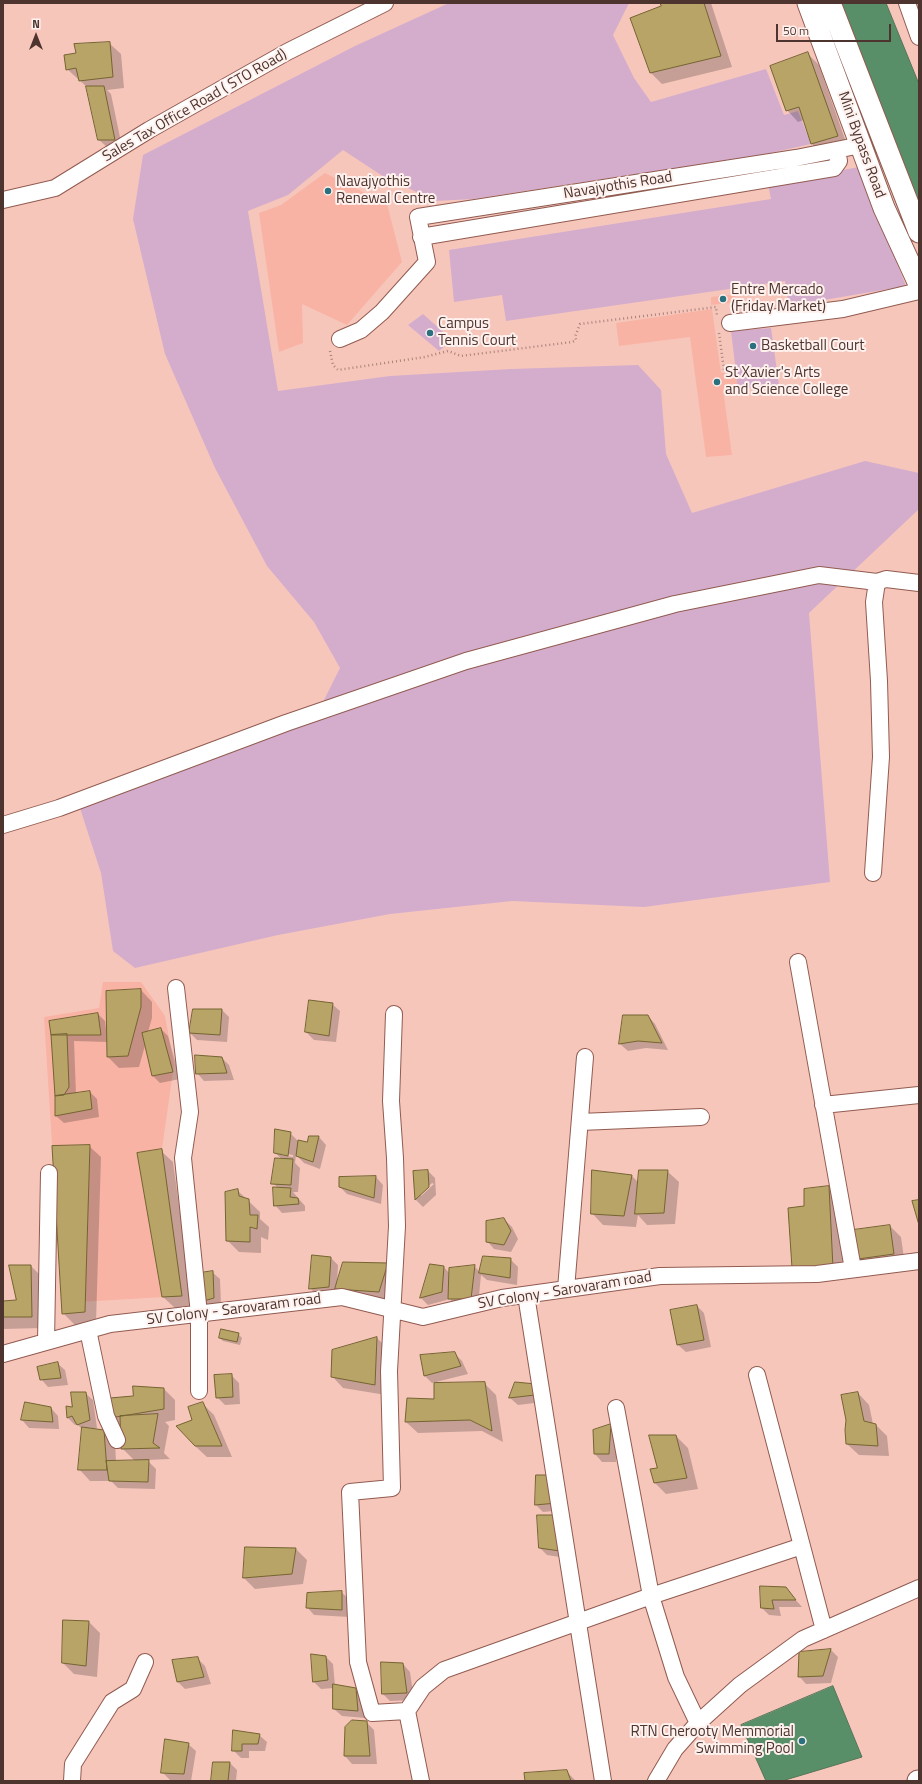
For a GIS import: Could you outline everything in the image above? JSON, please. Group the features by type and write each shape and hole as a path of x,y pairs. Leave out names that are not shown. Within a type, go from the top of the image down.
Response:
{"main road":[{"name":"Mini Bypass Road","path":"808,3 884,208 919,284"},
{"name":"Mini Bypass Road","path":"830,3 919,232"}],"street":[{"name":"Sales Tax Office Road ( STO Road)","path":"3,200 55,188 156,126 288,52 385,3"},
{"path":"906,3 919,37"},
{"name":"Navajyothis Road","path":"335,342 361,330 382,312 426,262 418,217 796,158 861,145"},
{"path":"722,322 843,309 919,291"},
{"path":"3,825 59,808 286,723 474,659 676,604 819,575 877,582 886,579 919,583"},
{"path":"873,873 881,757 879,681 874,602 877,582"},
{"path":"798,962 853,1269"},
{"path":"176,988 190,1112 183,1158 199,1314 199,1391"},
{"path":"394,1014 391,1101 395,1158 397,1226 389,1371 392,1488 350,1492 358,1662 372,1713 408,1711"},
{"path":"566,1289 585,1057"},
{"path":"823,1105 919,1095"},
{"path":"580,1122 701,1117"},
{"path":"46,1342 48,1173"},
{"name":"SV Colony - Sarovaram road","path":"3,1354 110,1324 342,1297 424,1317 502,1298 660,1276 817,1274 919,1261"},
{"path":"526,1295 603,1781"},
{"path":"88,1330 106,1416 117,1440"},
{"path":"757,1375 824,1630"},
{"path":"616,1408 651,1596 676,1677 698,1723"},
{"path":"421,1781 408,1711 423,1688 444,1670 651,1596 802,1546"},
{"path":"656,1781 675,1749 698,1723 740,1685 804,1639 919,1588"},
{"path":"72,1781 73,1764 112,1702 133,1689 145,1662"}],"path":[{"path":"335,342 333,365 338,370 424,357 448,351 461,356 572,342 576,340 575,337 580,324 716,307 722,322 724,370"}],"shaded area":[{"path":"449,3 629,3 613,35 634,78 651,102 766,69 784,115 798,111 811,144 766,154 473,199 435,201 381,175 343,150 288,195 248,211 278,391 390,376 511,369 638,365 661,390 666,454 692,513 865,461 919,473 919,509 809,613 830,882 644,907 512,901 390,914 278,935 135,968 113,951 101,873 78,802 318,712 340,668 314,622 267,566 215,468 165,354 133,219 143,155 355,46"},
{"path":"840,3 886,3 919,84 919,203"},
{"path":"859,167 906,286 789,306 785,281 506,321 502,295 454,302 449,250 771,199 768,184"},
{"path":"325,173 387,204 402,262 347,325 302,304 303,343 279,352 259,213 281,205"},
{"name":"Entre Mercado (Friday Market)","path":"735,294 736,302 711,305 711,297"},
{"name":"St Xavier's Arts and Science College","path":"712,309 721,373 738,372 740,389 723,389 732,455 706,457 690,337 619,346 616,323"},
{"name":"Campus Tennis Court","path":"423,314 452,340 439,351 408,325"},
{"name":"Basketball Court","path":"771,328 779,385 738,389 731,331"},
{"path":"103,982 141,982 165,1016 174,1065 162,1149 182,1296 62,1303 44,1017 99,1008"},
{"name":"RTN Cherooty Memmorial Swimming Pool","path":"833,1686 862,1757 782,1781 766,1781 741,1725"}],"building":[{"path":"660,3 704,3 721,56 650,73 630,18 661,6"},
{"path":"110,42 113,77 79,81 76,68 66,70 64,55 76,53 74,44"},
{"path":"808,52 838,136 811,144 799,107 786,111 770,66"},
{"path":"86,86 104,86 115,140 98,140"},
{"path":"141,989 141,1007 128,1056 107,1057 106,991"},
{"path":"309,1000 333,1003 329,1036 305,1032"},
{"path":"193,1009 222,1009 220,1035 189,1033"},
{"path":"98,1013 101,1035 51,1035 49,1021"},
{"path":"623,1015 648,1015 662,1043 638,1041 619,1044"},
{"path":"161,1028 173,1072 152,1076 142,1033"},
{"path":"67,1034 69,1087 64,1095 55,1096 51,1035"},
{"path":"195,1055 222,1057 227,1073 196,1074"},
{"path":"90,1091 92,1109 55,1116 55,1096"},
{"path":"275,1129 291,1132 288,1156 274,1153"},
{"path":"309,1136 319,1136 313,1162 296,1156 298,1140 307,1142"},
{"path":"90,1145 85,1312 62,1314 52,1146"},
{"path":"162,1149 182,1296 162,1297 137,1153"},
{"path":"275,1158 293,1159 291,1185 271,1184"},
{"path":"428,1170 429,1187 415,1200 413,1171"},
{"path":"592,1170 632,1175 624,1216 591,1214"},
{"path":"639,1170 668,1170 664,1213 635,1214"},
{"path":"376,1176 374,1198 339,1187 339,1177"},
{"path":"829,1186 833,1268 792,1268 788,1208 804,1206 804,1189"},
{"path":"273,1187 291,1188 290,1197 298,1198 299,1204 274,1206"},
{"path":"238,1189 239,1196 249,1199 250,1215 258,1215 257,1229 250,1227 250,1242 226,1241 225,1192"},
{"path":"919,1200 919,1225 912,1201"},
{"path":"504,1218 511,1231 504,1245 486,1242 486,1221"},
{"path":"890,1225 894,1254 858,1259 853,1230"},
{"path":"312,1255 331,1257 329,1287 309,1289"},
{"path":"483,1256 511,1258 510,1278 479,1273"},
{"path":"343,1262 388,1263 379,1292 335,1289"},
{"path":"430,1264 444,1266 442,1292 420,1298"},
{"path":"9,1265 31,1265 32,1317 3,1317 3,1301 16,1300"},
{"path":"475,1265 471,1299 448,1299 449,1268"},
{"path":"213,1271 214,1298 200,1302 200,1273"},
{"path":"697,1305 704,1340 677,1345 670,1310"},
{"path":"221,1329 239,1333 237,1342 219,1338"},
{"path":"377,1337 375,1385 331,1377 332,1350"},
{"path":"455,1352 461,1366 424,1376 420,1355"},
{"path":"58,1362 61,1378 40,1380 37,1367"},
{"path":"232,1374 233,1397 216,1398 214,1375"},
{"path":"485,1382 492,1431 470,1420 405,1422 407,1398 434,1399 434,1383"},
{"path":"515,1382 536,1384 535,1395 509,1398"},
{"path":"133,1386 164,1388 164,1409 110,1418 110,1398 133,1396"},
{"path":"71,1392 86,1392 90,1420 77,1425 72,1416 67,1418 66,1406 72,1407"},
{"path":"858,1392 864,1421 876,1424 878,1446 846,1444 846,1420 841,1395"},
{"path":"25,1402 51,1407 53,1422 21,1420"},
{"path":"203,1402 222,1446 195,1446 176,1426 192,1420 188,1407"},
{"path":"158,1414 153,1443 160,1448 121,1449 120,1416"},
{"path":"611,1424 609,1454 594,1454 593,1430"},
{"path":"82,1427 104,1430 107,1470 78,1470"},
{"path":"649,1435 676,1435 687,1478 654,1483 650,1469 657,1468"},
{"path":"149,1460 148,1482 109,1481 106,1461"},
{"path":"536,1475 554,1475 557,1503 535,1505"},
{"path":"537,1515 556,1515 560,1551 539,1548"},
{"path":"245,1547 296,1548 292,1574 243,1578"},
{"path":"760,1586 786,1587 796,1600 772,1600 774,1609 761,1608"},
{"path":"342,1591 342,1610 306,1608 307,1593"},
{"path":"63,1620 89,1621 86,1666 62,1663"},
{"path":"831,1649 823,1676 798,1677 799,1652"},
{"path":"311,1654 326,1656 328,1680 313,1682"},
{"path":"198,1657 204,1677 177,1682 172,1660"},
{"path":"381,1662 403,1663 407,1693 382,1694"},
{"path":"333,1684 356,1688 358,1711 333,1709"},
{"path":"352,1720 367,1721 370,1756 344,1756 345,1727"},
{"path":"233,1730 260,1734 258,1744 242,1744 242,1751 232,1751"},
{"path":"165,1739 189,1743 184,1774 161,1773"},
{"path":"213,1762 230,1762 228,1781 211,1781"},
{"path":"567,1770 571,1781 525,1781 524,1773"}],"place":[{"name":"Navajyothis Renewal Centre","path":"328,191"},
{"name":"Entre Mercado (Friday Market)","path":"723,299"},
{"name":"Campus Tennis Court","path":"430,333"},
{"name":"Basketball Court","path":"753,346"},
{"name":"St Xavier's Arts and Science College","path":"717,382"},
{"name":"RTN Cherooty Memmorial Swimming Pool","path":"802,1741"}]}
